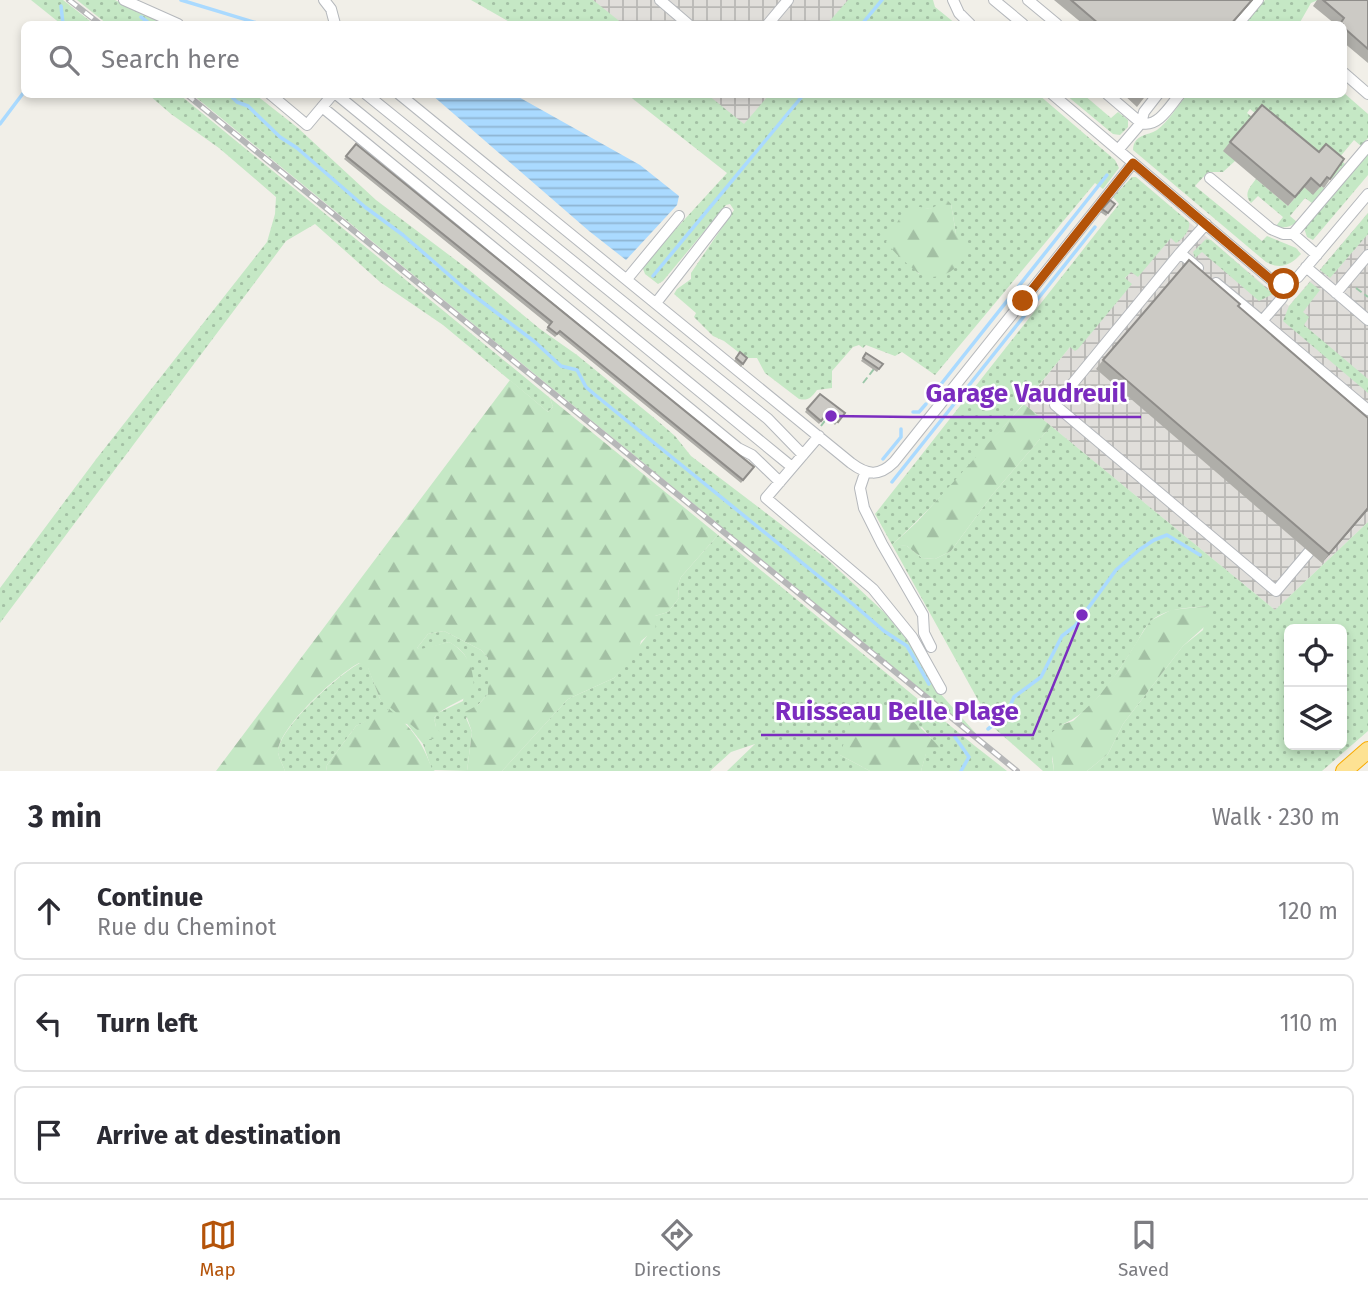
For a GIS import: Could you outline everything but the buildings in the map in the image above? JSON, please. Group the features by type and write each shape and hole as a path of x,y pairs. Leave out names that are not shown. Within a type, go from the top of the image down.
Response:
{"highway":[{"path":"1344,771 1368,750"}],"street":[{"path":"124,0 171,21"},
{"path":"324,0 331,9 334,21"},
{"path":"660,0 684,21"},
{"path":"770,21 788,0"},
{"path":"953,0 959,13 967,21"},
{"path":"994,0 1019,21"},
{"path":"1028,0 1054,21"},
{"path":"1240,21 1258,0"},
{"path":"1347,77 1368,94"},
{"path":"275,98 307,125 330,98"},
{"path":"339,98 792,467"},
{"path":"371,98 768,419 803,455"},
{"path":"404,98 656,303 820,431 865,473 878,473 894,462 1133,163"},
{"path":"1057,98 1275,282 1287,284"},
{"path":"1112,98 1147,125 1155,122 1176,98"},
{"path":"1118,150 1141,123 1155,98"},
{"path":"322,107 738,448 752,455 780,482"},
{"path":"1293,234 1368,146"},
{"path":"1210,178 1272,229 1283,234 1293,234 1317,255"},
{"path":"1262,321 1282,298 1287,284 1298,277 1368,194"},
{"path":"656,303 726,213"},
{"path":"627,279 680,216"},
{"path":"1206,224 1055,405 1276,591 1309,552"},
{"path":"1180,253 1368,410"},
{"path":"1336,293 1368,255"},
{"path":"1306,267 1368,320"},
{"path":"820,431 766,499 873,589 912,637 941,689"},
{"path":"865,473 860,488 864,508 923,615 924,633 931,647"}],"path":[{"path":"1353,285 1368,297"},
{"path":"863,383 874,369"},
{"path":"820,431 827,418"}],"shaded area":[{"path":"579,0 857,0 840,21 606,21"},
{"path":"699,98 775,98 744,135"},
{"path":"1178,213 1289,306 1368,213 1368,522 1275,610 1024,404"}],"green space":[{"path":"31,0 63,0 90,21 57,21"},
{"path":"77,0 115,0 158,21 103,21"},
{"path":"471,0 593,0 619,21 508,21"},
{"path":"848,0 933,0 935,7 952,21 830,21"},
{"path":"1265,0 1318,0 1311,3 1301,21 1248,21"},
{"path":"1347,96 1368,114 1368,138 1361,146 1354,140 1339,158 1345,164 1332,179 1329,177 1337,167 1312,146 1305,154 1250,109 1247,113 1252,117 1235,161 1223,172 1208,172 1195,186 1262,241 1267,236 1296,248 1301,254 1285,265 1276,266 1266,262 1133,150 1138,138 1157,130 1185,98 1347,98"},
{"path":"152,98 184,98 550,398 553,407 548,412 443,325 380,282 315,224 286,241 0,623 0,588 97,458 267,242 275,214 276,197 219,148"},
{"path":"197,98 260,98 298,128 376,200 469,270 653,417 675,436 691,456 828,560 885,613 913,647 938,691 979,737"},
{"path":"632,98 712,98 744,124 766,98 1043,98 1115,160 1119,168 1103,189 1095,183 935,375 902,352 895,356 859,345 853,347 832,371 832,388 817,390 805,400 799,399 765,373 757,358 746,358 713,336 694,317 696,313 674,294 691,279 691,273 734,210 730,204 726,205 663,281 658,284 645,274 642,266 727,173","holes":["951,204 956,234 919,274 908,262 920,208 930,209"]},
{"path":"1070,98 1088,98 1111,118 1118,112 1128,120 1128,127 1120,135 1113,134"},
{"path":"1368,152 1368,175 1313,240 1307,237 1304,228"},
{"path":"1132,177 1136,177 1189,222 1188,231 1176,243 1171,238 1138,277 1131,272 1125,278 1132,284 1078,349 1075,351 1070,347 985,448 893,544 907,546 922,558 935,559 951,551 992,495 1051,426 1275,610 1368,522 1368,731 1347,749 1347,624 1284,624 1284,750 1346,750 1322,771 1087,771 1108,754 1123,724 1183,646 1203,630 1207,606 1169,611 1150,622 1101,694 1083,712 1061,725 1052,759 1054,771 1043,771 993,727 875,514 1119,204 1113,197"},
{"path":"1256,179 1288,206 1304,187 1313,194 1321,186 1325,189 1312,203 1305,198 1290,216 1297,222 1282,227 1276,226 1283,217 1258,196 1251,203 1249,200 1248,191"},
{"path":"947,200 951,204 956,234 966,242 965,256 961,263 946,274 928,277 914,270 886,242 902,214 915,206 930,209"},
{"path":"1368,213 1368,234 1330,278 1320,270"},
{"path":"1206,239 1211,240 1273,294 1259,301 1202,252 1195,258 1193,252"},
{"path":"1310,282 1320,290 1303,312 1309,317 1304,325 1368,379 1368,393 1283,321 1289,306"},
{"path":"510,380 548,412 553,407 550,398 718,535 681,577 678,585 679,598 668,612 655,616 656,633 641,641 639,649 614,678 568,699 502,771 467,771 472,732 465,712 478,705 488,694 488,658 481,650 444,631 428,634 417,648 449,642 456,646 469,663 474,692 434,718 441,733 439,739 428,739 380,699 368,668 359,663 311,702 289,728 278,751 285,771 216,771"},
{"path":"1024,404 1051,426 992,495 951,551 935,559 922,558 907,546 892,545 918,521"},
{"path":"718,535 1007,771 921,771 926,753 939,748 922,727 840,755 870,771 727,771 755,744 731,752 710,771 502,771 568,699 614,678 647,636 655,616 668,612 679,598 678,585 681,577"},
{"path":"1208,606 1214,618 1183,646 1123,724 1108,754 1087,771 1054,771 1050,734 1061,725 1073,721 1099,696 1150,621 1171,610"},
{"path":"444,631 481,650 488,658 488,694 466,718 472,732 467,771 432,770 423,744 407,724 369,720 356,726 327,765 326,771 285,771 278,751 289,728 338,678 360,663 368,667 380,699 436,727 434,718 438,713 463,701 468,674 464,654 449,642 421,650 417,648 428,634"},
{"path":"863,700 906,716 940,748 926,754 921,771 870,771 840,755 850,723"},
{"path":"389,709 415,736 435,771 326,771 327,765 356,726"}],"water":[{"path":"435,98 520,98 640,165 679,196 677,205 626,260"}],"waterway":[{"path":"181,0 250,21"},
{"path":"864,21 882,0"},
{"path":"61,6 63,21"},
{"path":"141,17 146,21"},
{"path":"0,124 21,96"},
{"path":"233,98 248,106 280,137 297,148 365,207 535,342 561,366 577,370"},
{"path":"653,276 801,98"},
{"path":"934,393 1107,175"},
{"path":"892,482 1095,227"},
{"path":"577,370 586,387 594,394 884,631 907,646 929,684"},
{"path":"913,412 919,412 926,404"},
{"path":"883,459 901,437 901,429"},
{"path":"988,729 1006,715 1014,697 1041,677 1062,636 1075,626 1116,570 1139,550 1167,535 1200,555"},
{"path":"955,737 969,757 961,771"}],"railway":[{"path":"69,0 96,21"},
{"path":"191,98 1017,771"}],"place":[{"name":"Garage Vaudreuil","path":"831,416"},
{"name":"Ruisseau Belle Plage","path":"1082,615"}],"route":[{"path":"1023,301 1133,163 1270,279 1284,284"}]}
